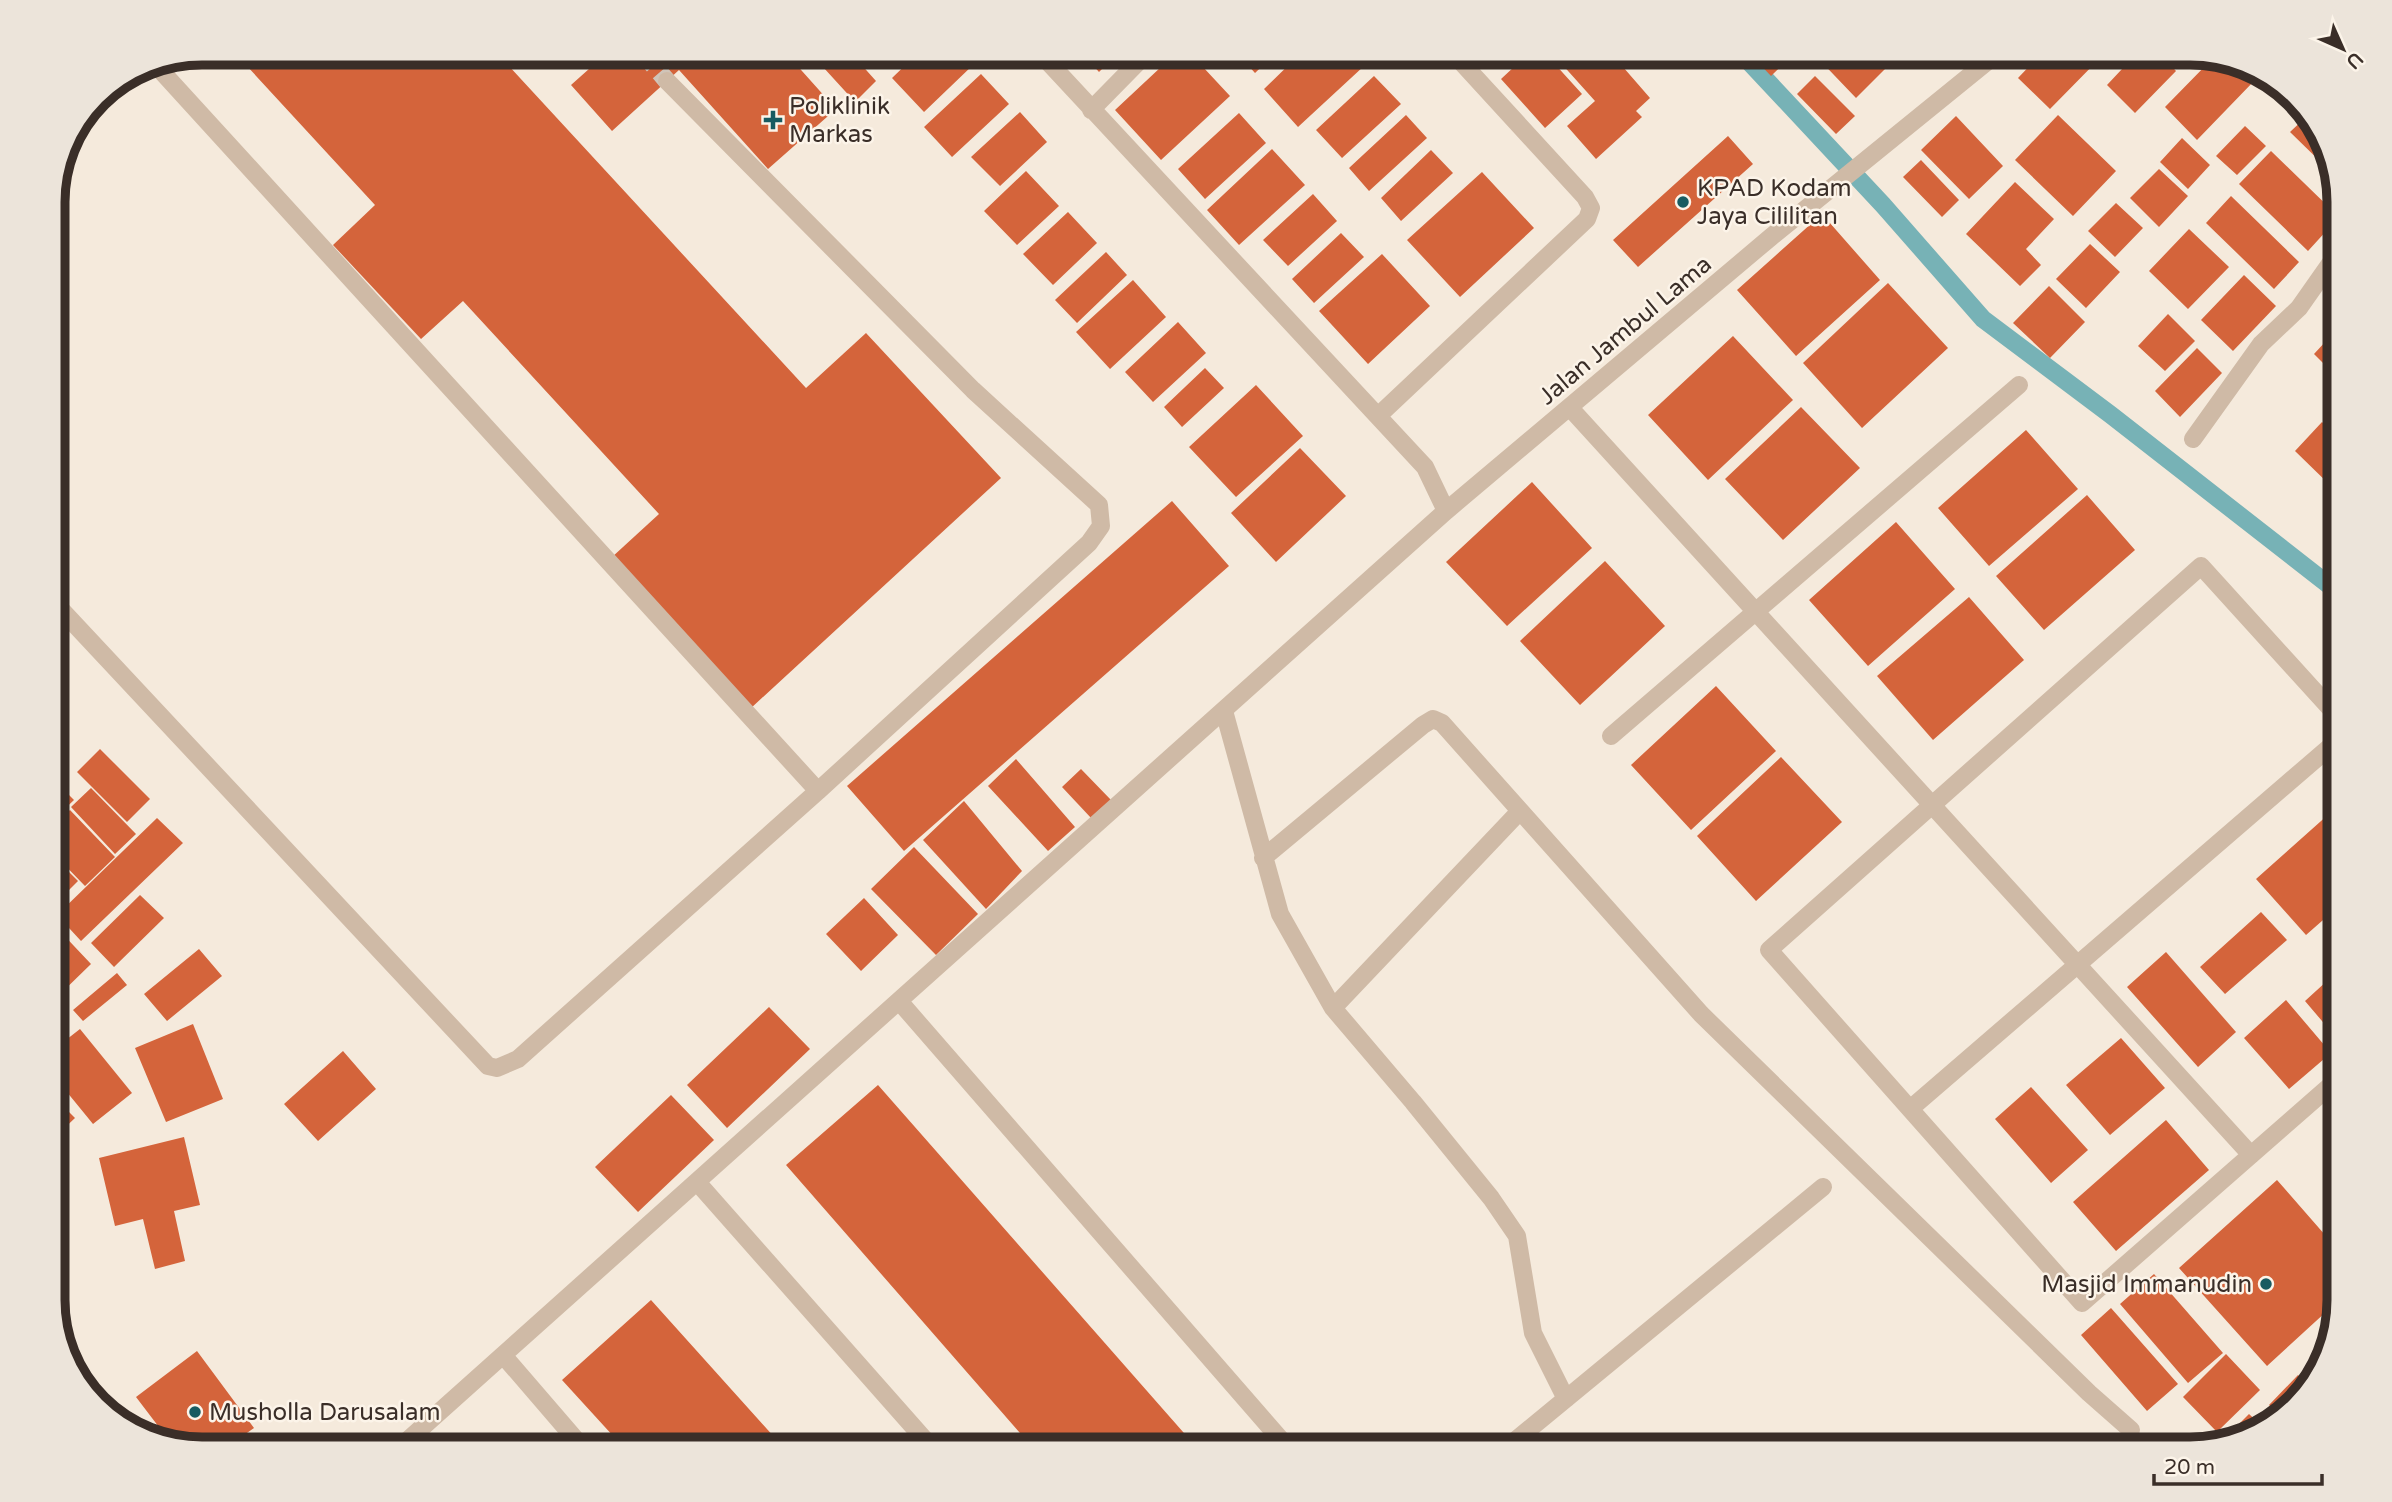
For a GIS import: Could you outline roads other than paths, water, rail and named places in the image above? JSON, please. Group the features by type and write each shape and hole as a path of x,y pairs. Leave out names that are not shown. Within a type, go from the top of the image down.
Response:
{"street":[{"path":"1051,65 1425,467 1446,511"},
{"path":"1091,110 1135,65"},
{"path":"1378,416 1587,219 1591,208 1585,197 1464,65"},
{"name":"Jalan Jambul Lama","path":"412,1437 1446,511 1984,65"},
{"path":"161,71 818,791"},
{"path":"65,614 488,1066 497,1068 518,1059 818,791 1089,543 1101,526 1099,505 973,390 667,81"},
{"path":"2193,439 2262,344 2299,308 2327,269"},
{"path":"1611,736 2019,385"},
{"path":"1571,409 2251,1155"},
{"path":"2327,704 2201,566 1769,950 2082,1303 2327,1089"},
{"path":"1224,711 1280,914 1333,1009 1439,1134 1517,1236 1532,1333 1566,1399"},
{"path":"1263,858 1423,725 1433,719 1444,725 1701,1014 2089,1394 2131,1430"},
{"path":"1910,1108 2327,750"},
{"path":"1333,1009 1520,811"},
{"path":"899,1001 1278,1437"},
{"path":"696,1182 922,1437"},
{"path":"1521,1437 1823,1186"},
{"path":"503,1355 573,1437"}],"waterway":[{"path":"1752,65 1883,205 1983,319 2327,584"}],"tunnel":[{"path":"653,65 667,81"}],"place":[{"name":"Poliklinik Markas","path":"773,120"},
{"name":"KPAD Kodam Jaya Cililitan","path":"1683,202"},
{"name":"Masjid Immanudin","path":"2266,1284"},
{"name":"Musholla Darusalam","path":"195,1412"}]}
